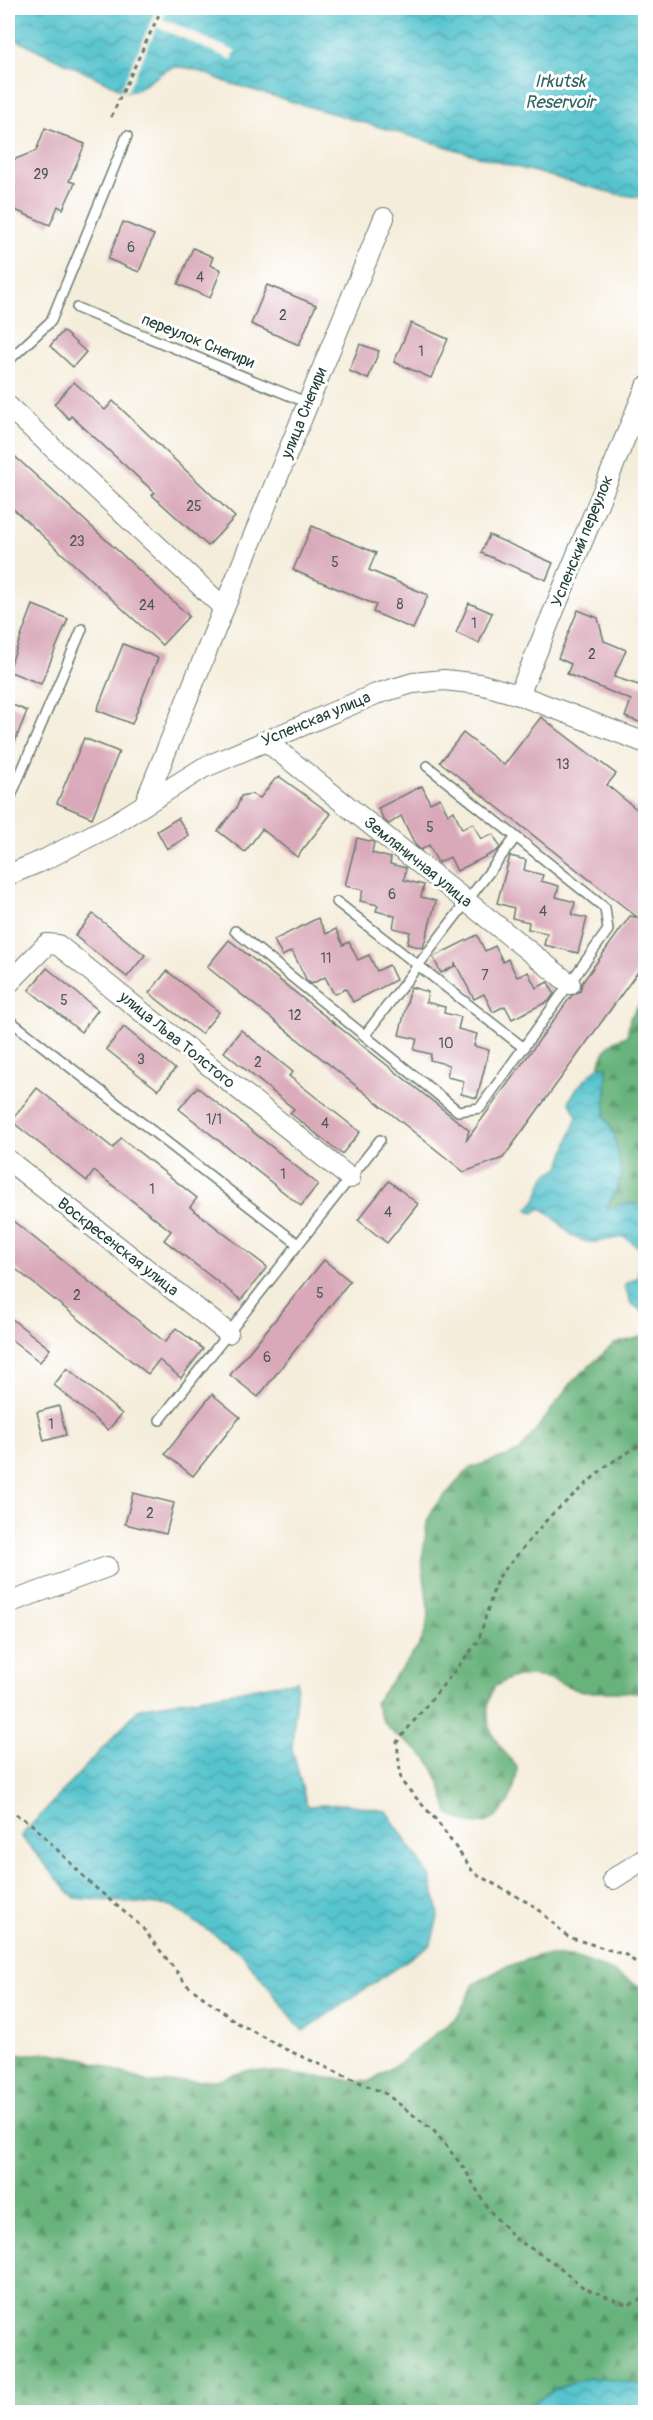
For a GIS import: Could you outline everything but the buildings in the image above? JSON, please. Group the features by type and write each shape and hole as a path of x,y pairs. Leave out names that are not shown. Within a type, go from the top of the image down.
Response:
{"street":[{"name":"улица Снегири","path":"145,803 384,218"},
{"name":"Успенский переулок","path":"519,695 645,387"},
{"path":"8,406 224,608"},
{"name":"Успенская улица","path":"8,875 44,860 112,825 203,768 376,694 414,683 444,680 480,684 519,695 645,743"},
{"name":"Земляничная улица","path":"266,741 570,984"},
{"name":"улица Льва Толстого","path":"8,984 37,951 47,944 58,945 350,1178"},
{"name":"Воскресенская улица","path":"8,1160 228,1333"},
{"path":"8,1603 107,1567"},
{"path":"614,1879 645,1858"}],"lane":[{"path":"8,361 51,321 127,136"},
{"name":"переулок Снегири","path":"77,308 308,403"},
{"path":"8,803 82,629"},
{"path":"235,931 458,1111 480,1108 608,930 605,908 427,766"},
{"path":"365,1035 516,837"},
{"path":"337,902 524,1048"},
{"path":"8,1018 298,1244"},
{"path":"160,1420 380,1140"}],"path":[{"path":"111,117 162,8"},
{"path":"645,1441 606,1466 550,1516 497,1579 478,1642 397,1742 401,1781 437,1821 474,1873 536,1907 568,1937 626,1955 645,1970"},
{"path":"8,1809 34,1826 90,1883 142,1927 187,1985 219,2010 285,2049 386,2094 434,2130 464,2168 488,2208 516,2239 556,2264 584,2288 628,2305 645,2297"}],"green space":[{"path":"645,1005 645,1214 641,1205 606,1211 622,1177 614,1133 605,1117 607,1067 599,1066 608,1046 627,1036 630,1018 638,1006"},
{"path":"645,1336 645,1696 638,1692 582,1692 548,1678 529,1676 510,1678 494,1687 489,1700 488,1721 495,1739 517,1767 515,1782 511,1796 497,1816 487,1822 476,1824 463,1821 448,1813 438,1778 426,1758 386,1726 375,1702 419,1646 426,1630 429,1613 422,1562 427,1523 434,1507 470,1468 519,1452 573,1381 614,1344"},
{"path":"537,1956 571,1956 605,1968 645,1989 645,2385 628,2382 553,2390 520,2412 8,2412 8,2053 13,2055 51,2053 85,2059 150,2083 216,2080 249,2070 369,2082 400,2062 458,2016 474,1984 503,1968"}],"water":[{"name":"Irkutsk Reservoir","path":"8,8 645,8 645,198 616,194 509,165 232,84 184,67 164,71 141,87 127,92 8,36"},
{"path":"599,1066 607,1067 605,1117 614,1133 622,1177 606,1210 625,1203 642,1205 645,1214 646,1309 643,1312 631,1303 624,1285 638,1277 641,1249 625,1237 595,1242 583,1241 576,1238 548,1212 541,1208 533,1213 528,1209 536,1200 545,1176 560,1167 577,1116 569,1101 577,1088"},
{"path":"297,1681 292,1749 307,1806 347,1804 386,1811 430,1876 439,1913 431,1944 303,2031 241,1953 172,1906 74,1898 21,1836 140,1708"},
{"path":"590,2377 645,2385 645,2412 520,2412 553,2390"}],"pier":[{"path":"157,8 167,8 163,19 235,51 232,60 157,27 127,92 121,89"}]}
